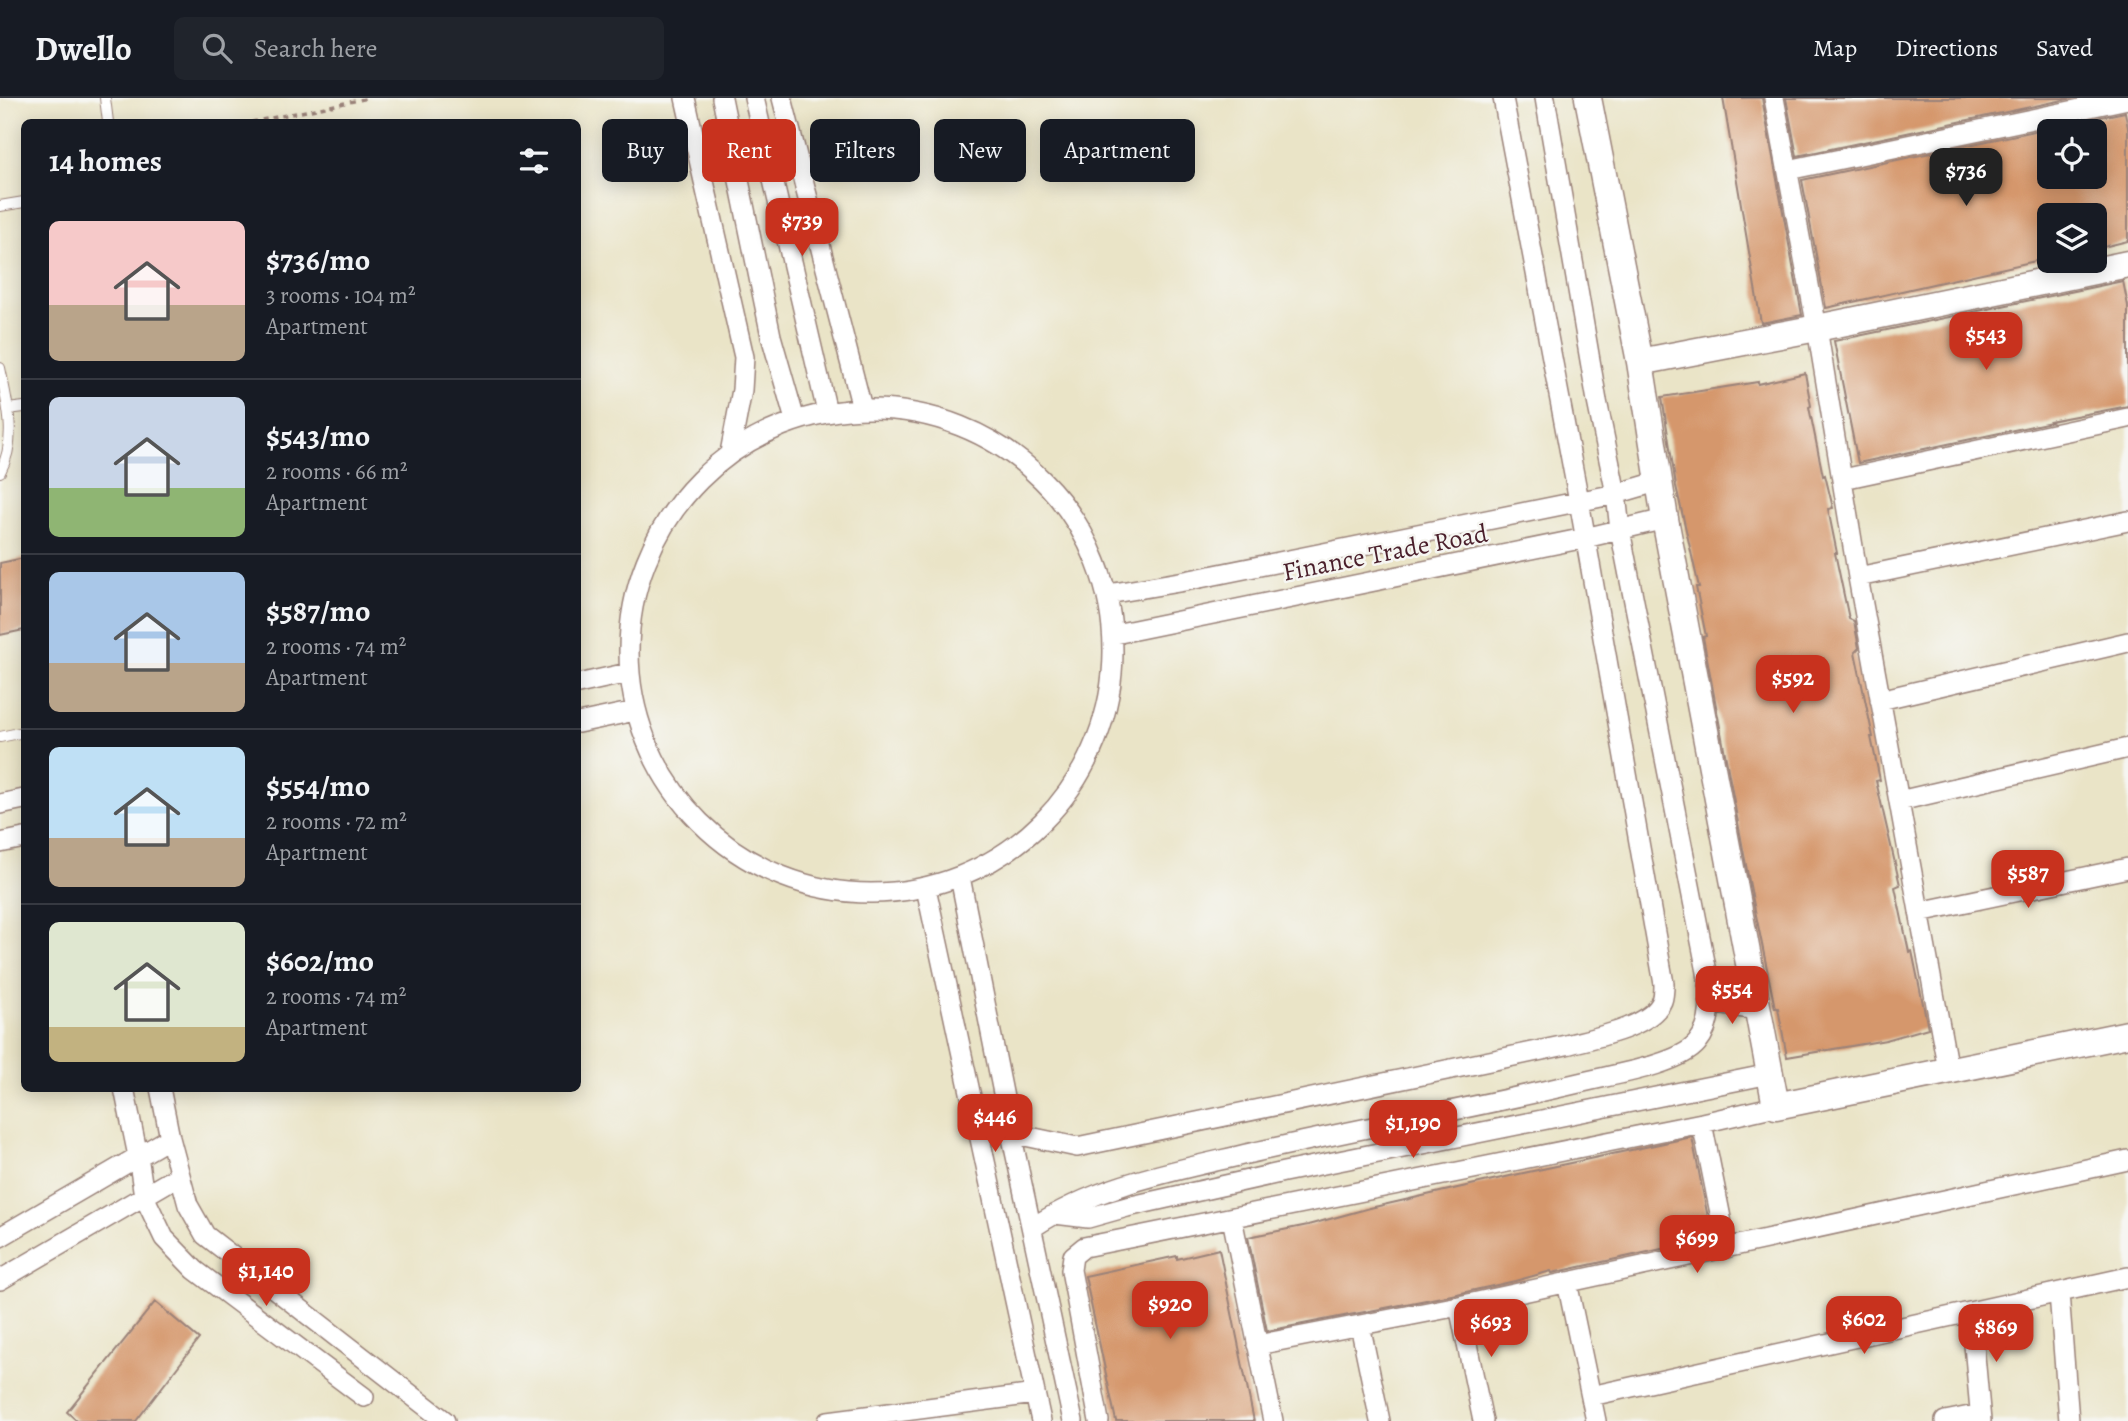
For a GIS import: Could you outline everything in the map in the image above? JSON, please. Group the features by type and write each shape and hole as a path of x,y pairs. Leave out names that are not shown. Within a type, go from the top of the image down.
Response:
{"street":[{"path":"685,98 744,357 742,390 730,453"},
{"path":"722,98 771,336 795,420"},
{"path":"754,98 827,412"},
{"path":"782,98 862,408"},
{"path":"1011,1133 1077,1147 1566,1045 1633,1026 1653,1013 1662,1000 1664,984 1503,98"},
{"path":"1032,1228 1054,1214 1110,1188 1156,1175 1510,1099 1653,1065 1678,1057 1697,1044 1708,1022 1711,1003 1707,972 1620,530 1616,494 1597,401 1545,98"},
{"path":"1588,98 1640,362 1665,519 1776,1106"},
{"path":"1774,98 1948,1070"},
{"path":"1788,170 2128,99"},
{"path":"1640,362 2128,264"},
{"path":"862,408 917,412 970,429 1018,457 1058,496 1089,542 1108,594 1115,634 1111,696 1092,754 1059,806 1014,848 960,877 926,888 863,894 801,884 744,858 695,819 658,769 635,711 628,673 631,610 649,550 683,496 730,453 795,420 827,412 862,408"},
{"path":"1843,479 2128,418"},
{"path":"1108,594 1185,581 1616,494 1660,481"},
{"name":"Finance Trade Road","path":"1115,634 1585,538 1665,519"},
{"path":"1858,577 2128,521"},
{"path":"1880,700 2128,642"},
{"path":"581,683 628,673"},
{"path":"581,722 635,711"},
{"path":"1899,801 2128,748"},
{"path":"0,804 21,800"},
{"path":"0,843 21,839"},
{"path":"1919,912 2128,868"},
{"path":"960,877 1011,1133 1073,1421"},
{"path":"926,888 1041,1421"},
{"path":"1711,1003 1758,1010"},
{"path":"1098,1421 1071,1270 1073,1256 1083,1247 1702,1123 2128,1034"},
{"path":"1054,1214 1088,1218 1284,1172 1770,1074"},
{"path":"125,1092 144,1196 164,1238 195,1270 365,1397"},
{"path":"161,1092 188,1205 205,1235 445,1421"},
{"path":"1702,1123 1727,1248"},
{"path":"0,1237 170,1138"},
{"path":"1257,1345 1459,1306 2128,1160"},
{"path":"0,1280 180,1175"},
{"path":"1232,1218 1273,1421"},
{"path":"1591,1396 2128,1277"},
{"path":"1567,1282 1596,1421"},
{"path":"2059,1293 2070,1421"},
{"path":"1459,1306 1483,1421"},
{"path":"1945,1421 1980,1417 1971,1312"},
{"path":"1360,1325 1380,1421"},
{"path":"828,1421 1035,1394"}],"lane":[{"path":"105,98 108,119"},
{"path":"0,206 21,202"},
{"path":"0,368 11,429 9,447 0,472"},
{"path":"8,409 21,407"},
{"path":"0,737 21,734"}],"path":[{"path":"268,119 369,98"}],"building":[{"path":"1723,98 1762,98 1802,315 1761,323"},
{"path":"1786,98 2073,98 1797,156"},
{"path":"2125,112 2128,128 2128,241 2107,246 2107,203 2037,203 2037,261 1826,308 1802,180 2037,131 2037,189 2107,189 2107,119 2092,119"},
{"path":"2123,281 2128,306 2128,406 1858,463 1834,341"},
{"path":"1805,373 1823,476 1825,475 1833,508 1828,509 1835,553 1849,619 1854,621 1859,648 1855,652 1880,780 1876,781 1900,885 1895,887 1928,1028 1886,1040 1787,1057 1749,881 1703,637 1706,636 1696,587 1699,587 1676,486 1662,397 1758,384"},
{"path":"21,559 21,631 0,635 0,563"},
{"path":"1692,1137 1712,1238 1552,1273 1551,1271 1457,1294 1267,1331 1248,1237"},
{"path":"1219,1249 1254,1421 1116,1421 1085,1276"},
{"path":"155,1302 199,1339 136,1421 77,1421 67,1412"}]}
